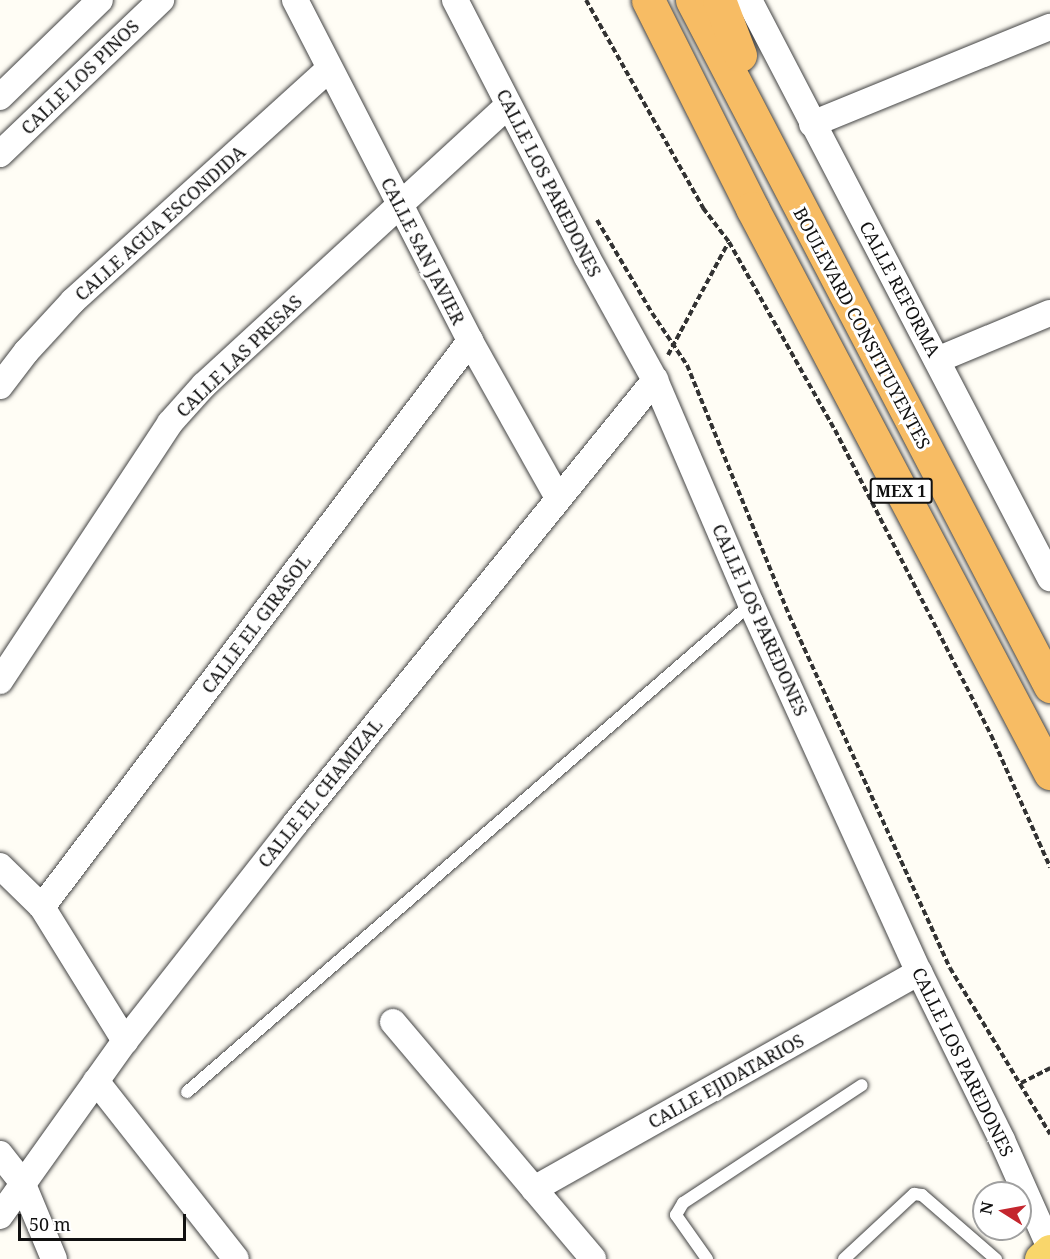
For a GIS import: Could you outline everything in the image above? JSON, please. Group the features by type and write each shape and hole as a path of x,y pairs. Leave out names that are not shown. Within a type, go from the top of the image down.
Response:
{"highway":[{"path":"631,0 752,208"},
{"name":"MEX 1","path":"648,0 752,208 1050,773"},
{"name":"BOULEVARD CONSTITUYENTES","path":"692,0 1050,686"},
{"path":"719,0 789,189"}],"main road":[{"path":"1041,1259 1050,1250"}],"street":[{"path":"0,98 99,0"},
{"name":"CALLE LOS PINOS","path":"0,154 161,0"},
{"name":"CALLE SAN JAVIER","path":"295,0 470,340 558,498"},
{"name":"CALLE LOS PAREDONES","path":"455,0 654,380 751,604 919,972 1002,1140 1050,1250"},
{"name":"CALLE REFORMA","path":"749,0 1050,578"},
{"path":"812,124 1050,27"},
{"name":"CALLE AGUA ESCONDIDA","path":"0,386 26,352 73,301 329,69"},
{"name":"CALLE LAS PRESAS","path":"0,681 170,423 204,385 508,105"},
{"path":"937,360 1050,313"},
{"name":"CALLE EL GIRASOL","path":"42,907 470,340"},
{"name":"CALLE EL CHAMIZAL","path":"0,1216 22,1182 125,1041 295,824 654,380"},
{"path":"0,866 42,907 125,1041"},
{"name":"CALLE EJIDATARIOS","path":"534,1189 919,972"},
{"path":"393,1022 593,1259"},
{"path":"96,1081 236,1259"},
{"path":"0,1154 22,1182 54,1259"}],"lane":[{"path":"187,1092 751,604"},
{"path":"707,1259 676,1215 683,1203 862,1085"},
{"path":"844,1259 914,1194 922,1195 996,1259"}],"path":[{"path":"586,0 703,208 729,242 835,430 991,735 1050,867"},
{"path":"654,380 729,242"},
{"path":"1050,1068 1021,1083 1050,1134"}]}
